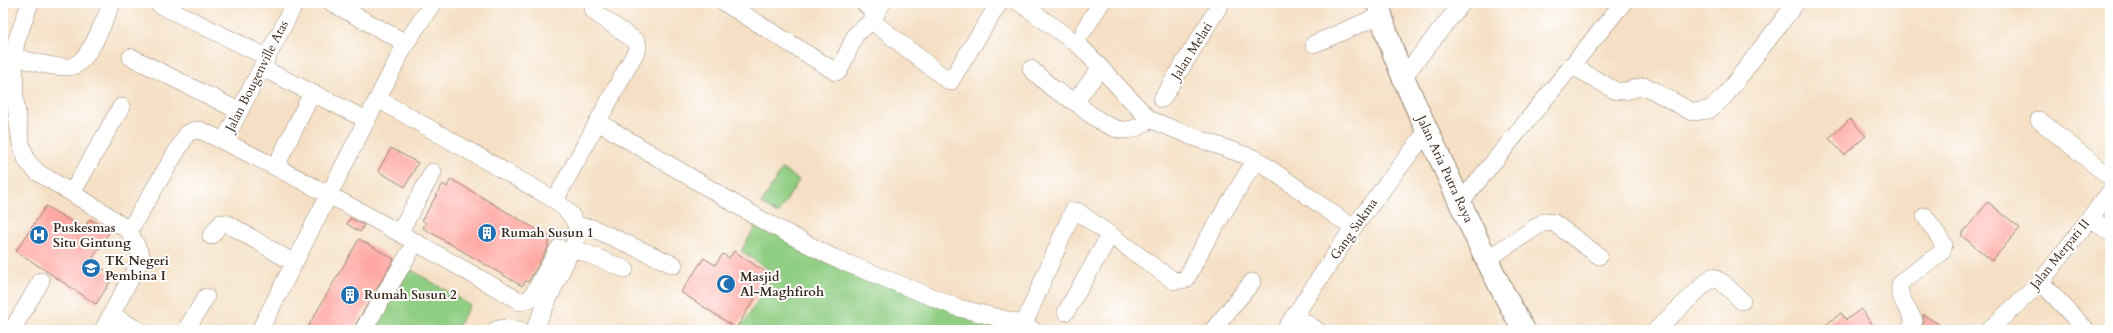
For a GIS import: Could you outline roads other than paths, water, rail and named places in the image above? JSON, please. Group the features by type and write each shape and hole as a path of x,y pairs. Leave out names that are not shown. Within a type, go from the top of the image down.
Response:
{"main road":[{"name":"Jalan Aria Putra Raya","path":"1379,9 1403,77 1427,132 1487,259 1524,330"}],"street":[{"path":"30,3 13,43 15,99 22,144 27,162 37,172 103,212 129,231 142,257 103,330"},
{"path":"13,43 59,66 70,67 79,63 86,56 112,3"},
{"name":"Jalan Bougenville Atas","path":"129,231 187,134 192,131 200,130 224,141 295,3"},
{"path":"332,3 406,43"},
{"path":"260,330 406,43 433,3"},
{"path":"555,200 638,48 637,42 596,14 593,10 594,3"},
{"path":"725,3 832,71 839,70 856,34 874,10 950,82 999,3"},
{"path":"1020,3 1080,46 1100,69 1149,119 1188,135 1256,159 1353,228"},
{"path":"1084,30 1101,3"},
{"name":"Jalan Melati","path":"1162,100 1221,3"},
{"path":"1403,77 1462,3"},
{"path":"1460,203 1623,3"},
{"path":"1571,65 1616,91 1625,91 1645,86 1692,112 1709,110 1724,96 1796,3"},
{"path":"160,5 264,62 312,93 367,120"},
{"path":"1314,44 1379,9"},
{"path":"131,57 239,111"},
{"path":"1030,69 1068,100 1078,104 1082,109 1111,128 1123,132 1137,128 1149,119"},
{"path":"1078,104 1080,96 1100,69"},
{"path":"276,166 312,93"},
{"path":"224,141 330,194 521,302 531,298 566,248 578,235 578,226 572,215 555,200 378,99"},
{"path":"72,193 121,107"},
{"path":"2039,120 2110,177"},
{"path":"598,122 762,220 834,258 959,308 1028,327 1071,214 1076,211 1174,281 1186,279 1205,243 1256,159"},
{"name":"Gang Sukma","path":"1285,330 1353,228 1427,132"},
{"path":"399,233 433,172"},
{"name":"Jalan Merpati II","path":"1989,330 2041,282 2110,192"},
{"path":"1910,330 1914,321 1900,292 1899,286 1902,281 1941,253 1944,245 1925,216"},
{"path":"2090,217 2110,233"},
{"path":"1487,259 1544,222 1554,223 1599,256"},
{"path":"211,236 221,223 228,224 294,263"},
{"path":"578,226 592,228 674,265"},
{"path":"1066,312 1110,235"},
{"path":"363,330 416,242"},
{"path":"566,248 625,269"},
{"path":"534,330 566,248"},
{"path":"1656,330 1712,277 1722,282 1742,301"},
{"path":"12,330 41,281"},
{"path":"1213,330 1252,282"},
{"path":"2041,282 2086,330"},
{"path":"186,330 206,297"},
{"path":"112,315 138,330"},
{"path":"1294,316 1317,330"},
{"path":"496,330 503,328 519,330"}],"place":[{"name":"Rumah Susun 1","path":"487,233"},
{"name":"Puskesmas Situ Gintung","path":"39,235"},
{"name":"TK Negeri Pembina I","path":"91,268"},
{"name":"Masjid Al-Maghfiroh","path":"726,284"},
{"name":"Rumah Susun 2","path":"350,295"}]}
